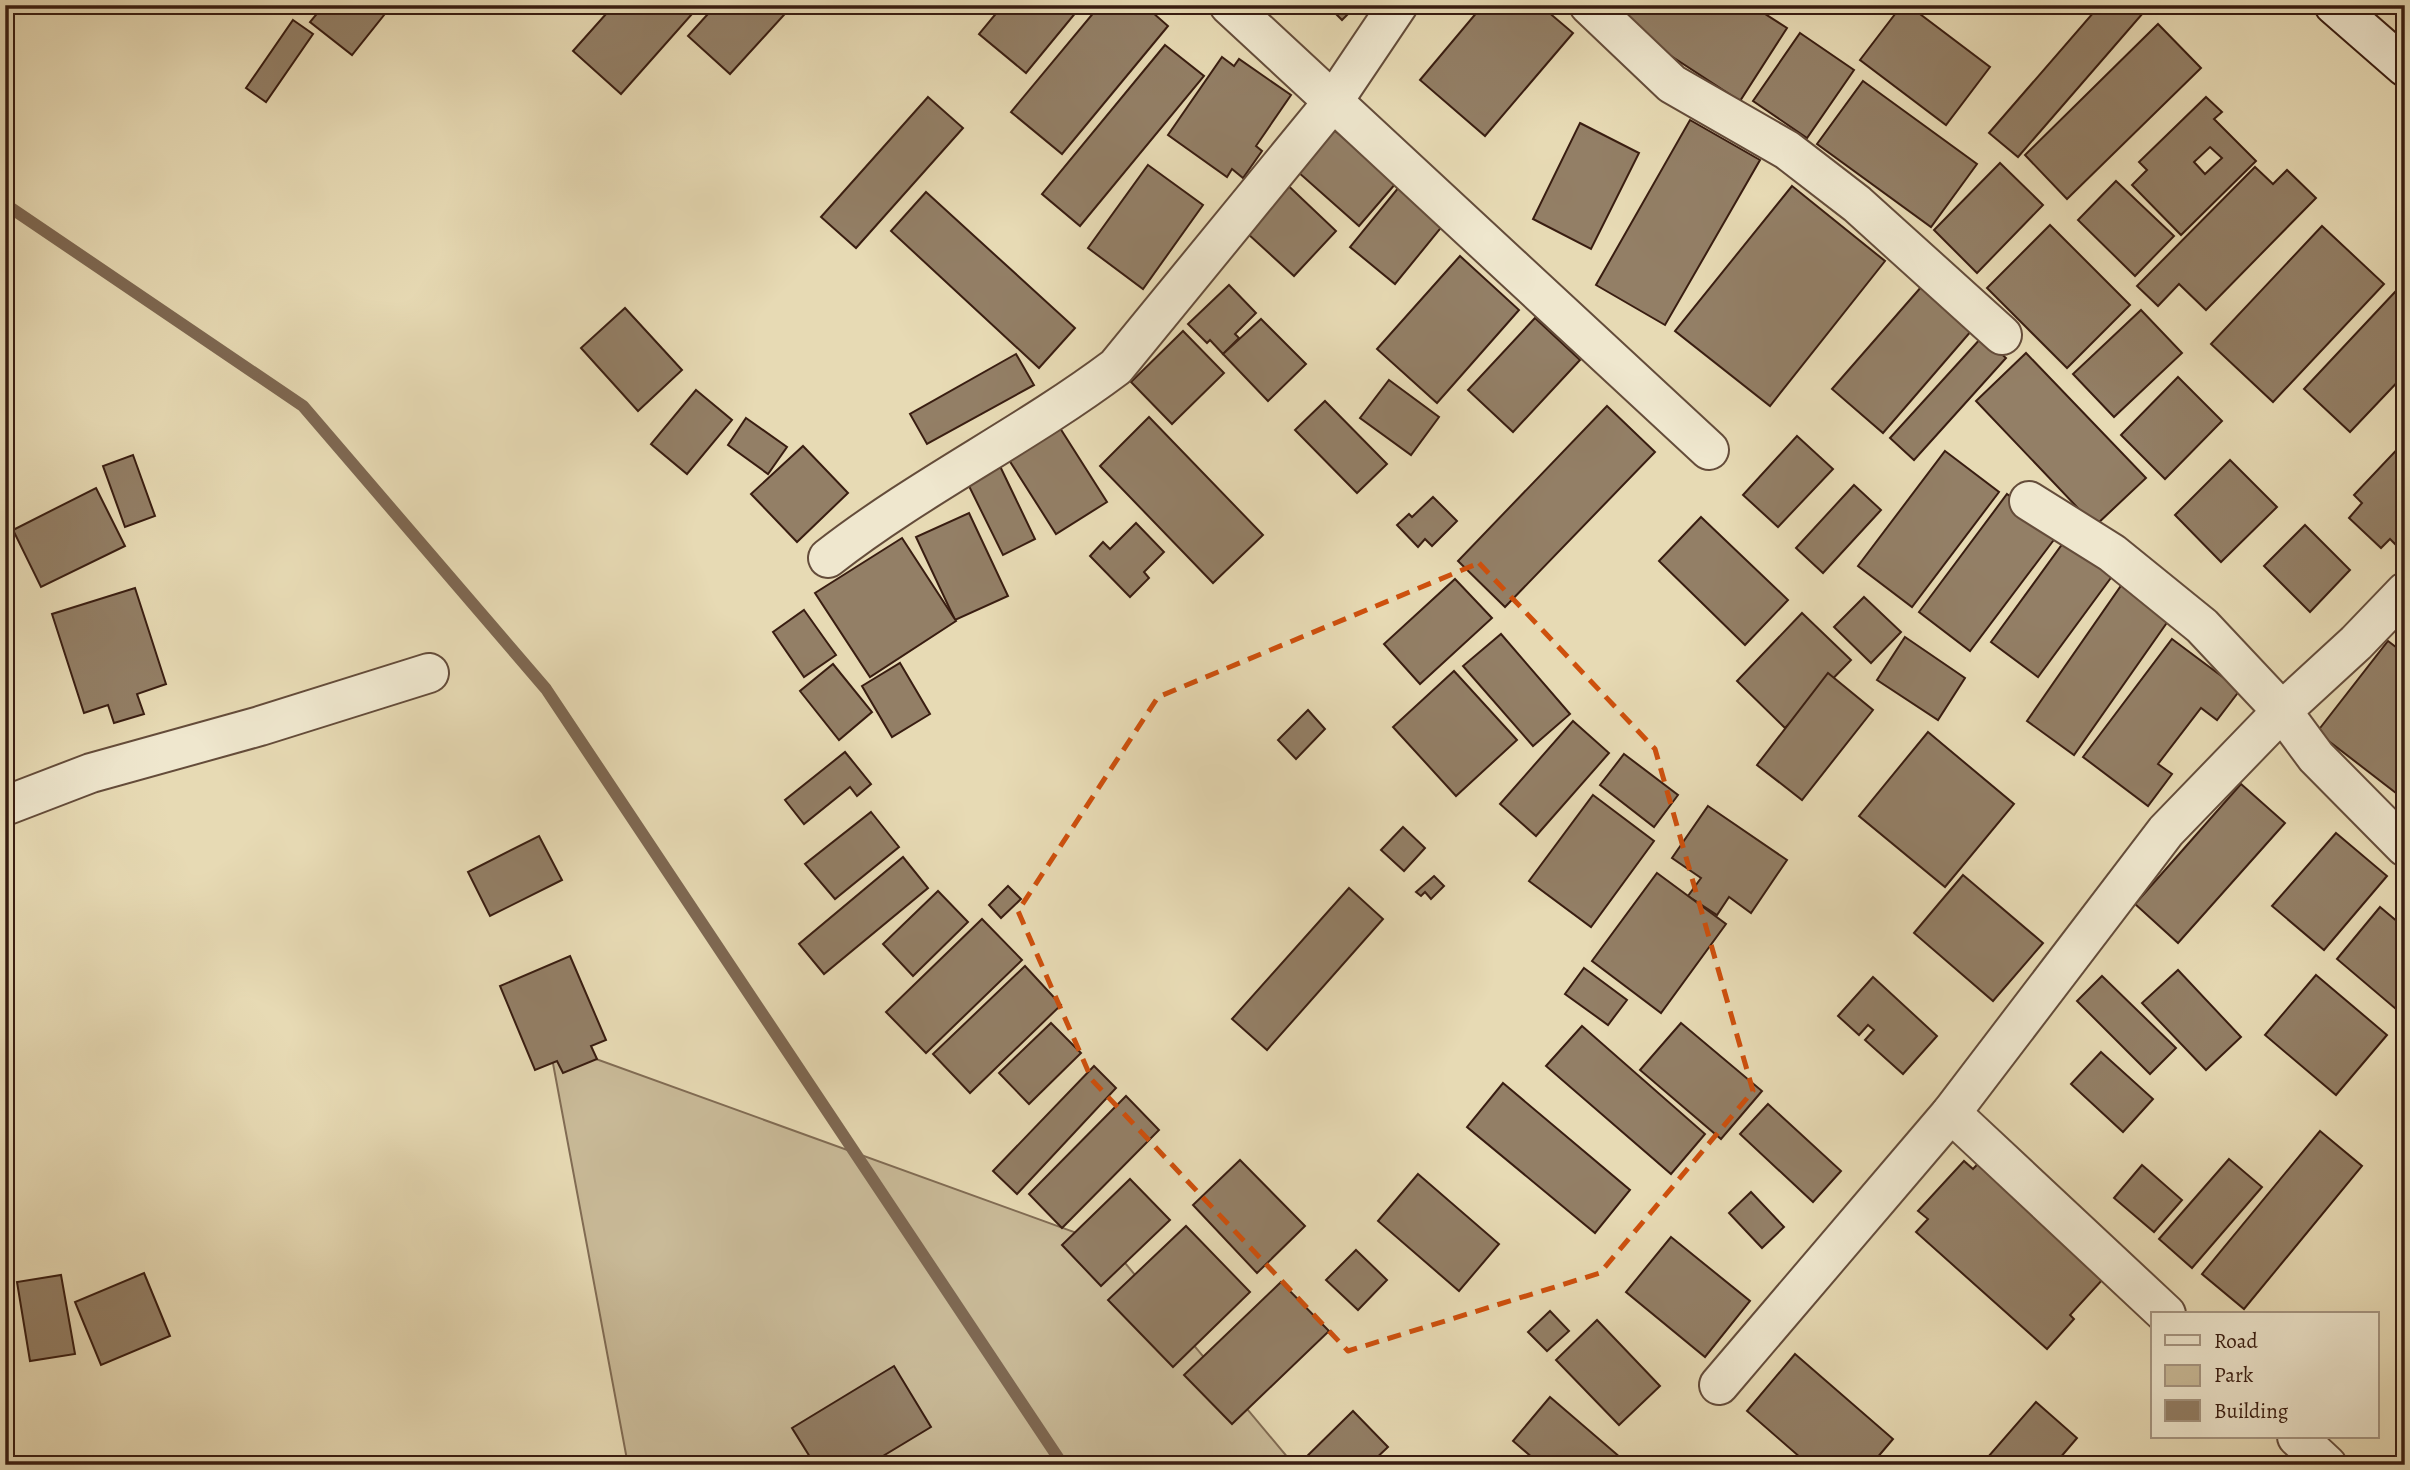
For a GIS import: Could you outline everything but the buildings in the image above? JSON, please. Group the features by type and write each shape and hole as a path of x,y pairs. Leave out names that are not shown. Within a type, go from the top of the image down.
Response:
{"street":[{"path":"1229,5 1709,450"},
{"path":"828,558 867,528 1075,398 1116,367 1332,103 1398,5"},
{"path":"1589,5 1672,84 1787,150 1857,204 2002,335"},
{"path":"2334,5 2405,67"},
{"path":"2029,501 2112,553 2202,626 2282,711 2316,757 2405,847"},
{"path":"1719,1385 1951,1114 2166,831 2282,711 2356,643 2405,592"},
{"path":"5,806 90,773 260,726 429,673"},
{"path":"1951,1114 2164,1312"},
{"path":"2298,1438 2327,1465"}],"highlighted area":[{"path":"1479,563 1655,749 1753,1091 1600,1273 1348,1351 1092,1080 1018,911 1158,697"}],"green space":[{"path":"549,1042 1110,1245 1294,1465 628,1465"}],"waterway":[{"path":"5,204 303,406 546,689 1063,1465"}]}
